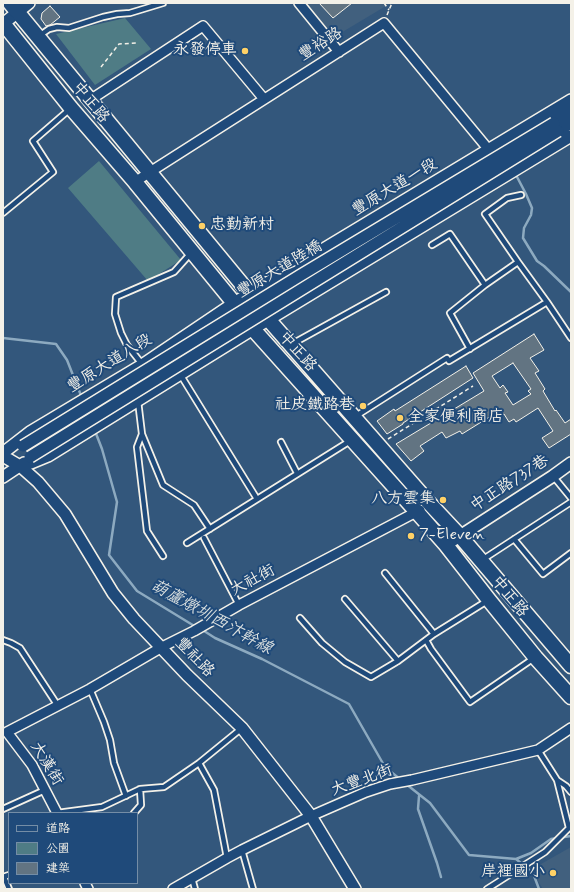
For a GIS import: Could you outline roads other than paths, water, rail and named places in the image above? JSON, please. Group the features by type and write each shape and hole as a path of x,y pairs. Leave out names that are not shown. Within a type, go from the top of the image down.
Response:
{"main road":[{"name":"中正路","path":"14,8 250,294 268,319 353,417 460,536 571,666"},
{"name":"中正路","path":"3,24 71,108 135,182 234,303 253,329 353,439 446,545 536,658 571,697"}],"street":[{"path":"3,24 14,8 29,3"},
{"path":"299,3 339,52"},
{"name":"豐裕路","path":"135,182 384,23 489,150"},
{"path":"90,100 203,26 264,99"},
{"name":"豐原大道一段","path":"234,303 571,100"},
{"path":"556,127 571,111"},
{"path":"556,127 571,123"},
{"name":"豐原大道陸橋","path":"3,454 23,446 294,279 556,127"},
{"name":"豐原大道陸橋","path":"20,466 30,457 556,127"},
{"path":"3,477 20,466 48,456 268,319 571,136"},
{"name":"豐原大道八段","path":"3,454 30,432 142,364 234,303"},
{"name":"豐社路","path":"3,454 20,466 38,482 65,514 113,594 134,619 242,728 311,816 355,889"},
{"name":"中正路737巷","path":"446,545 571,463"},
{"name":"大社街","path":"5,729 58,706 162,647 430,504"},
{"name":"大豐北街","path":"172,889 242,850 311,816 366,792 390,784 538,750 571,728"},
{"name":"大漢街","path":"5,729 32,765 56,812"}],"lane":[{"path":"37,37 49,29 56,27 72,27 103,17 130,13 163,3"},
{"path":"3,213 53,172 33,141 71,108"},
{"path":"521,195 507,198 485,214 548,302 571,338"},
{"path":"432,245 450,234 485,285"},
{"path":"160,387 127,345 121,333 115,314 116,297 174,272 192,252"},
{"path":"470,349 450,313 485,285 518,262"},
{"path":"291,345 386,292"},
{"path":"353,417 447,358 449,361 548,302"},
{"path":"180,374 257,499"},
{"path":"138,401 142,434 163,486 194,505 210,529"},
{"path":"142,434 137,447 147,532 163,556"},
{"path":"187,543 353,439"},
{"path":"281,442 297,474"},
{"path":"553,476 571,498"},
{"path":"481,561 571,502"},
{"path":"204,538 239,606"},
{"path":"514,539 543,574 571,553"},
{"path":"385,573 434,634"},
{"path":"345,599 398,661"},
{"path":"300,618 322,643 345,662 371,677 398,661 434,634 489,600"},
{"path":"3,640 20,648 58,706"},
{"path":"426,640 431,650 470,702 536,658"},
{"path":"90,689 104,722 110,740 114,763 126,796"},
{"path":"64,812 102,807 140,789 164,787 199,763 242,728"},
{"path":"487,889 545,852 570,827 557,780 538,750"},
{"path":"199,763 214,790 227,858"},
{"path":"557,780 566,786 571,792"},
{"path":"135,812 141,805 140,789"},
{"path":"3,809 45,790"},
{"path":"242,850 253,889"},
{"path":"3,877 9,889"},
{"path":"192,878 195,889"}],"waterway":[{"path":"516,175 532,208 531,215 524,228 523,238 537,261 571,292"},
{"name":"葫蘆燉圳西汴幹線","path":"3,338 56,344 67,360 82,398"},
{"name":"葫蘆燉圳西汴幹線","path":"95,431 102,449 117,502 109,555 137,591 196,627"},
{"name":"葫蘆燉圳西汴幹線","path":"201,629 215,638 262,659 349,704 385,767 401,780"},
{"path":"406,784 430,803 469,855 516,859 531,853 551,839 571,836"},
{"path":"419,796 418,809 441,877"},
{"path":"516,859 533,873 539,889"}],"place":[{"name":"永發停車","path":"245,51"},
{"name":"忠勤新村","path":"202,226"},
{"name":"社皮鐵路巷","path":"363,406"},
{"name":"全家便利商店","path":"400,418"},
{"name":"八方雲集","path":"443,500"},
{"name":"7-Eleven","path":"411,536"},
{"name":"岸裡國小","path":"553,873"}]}
